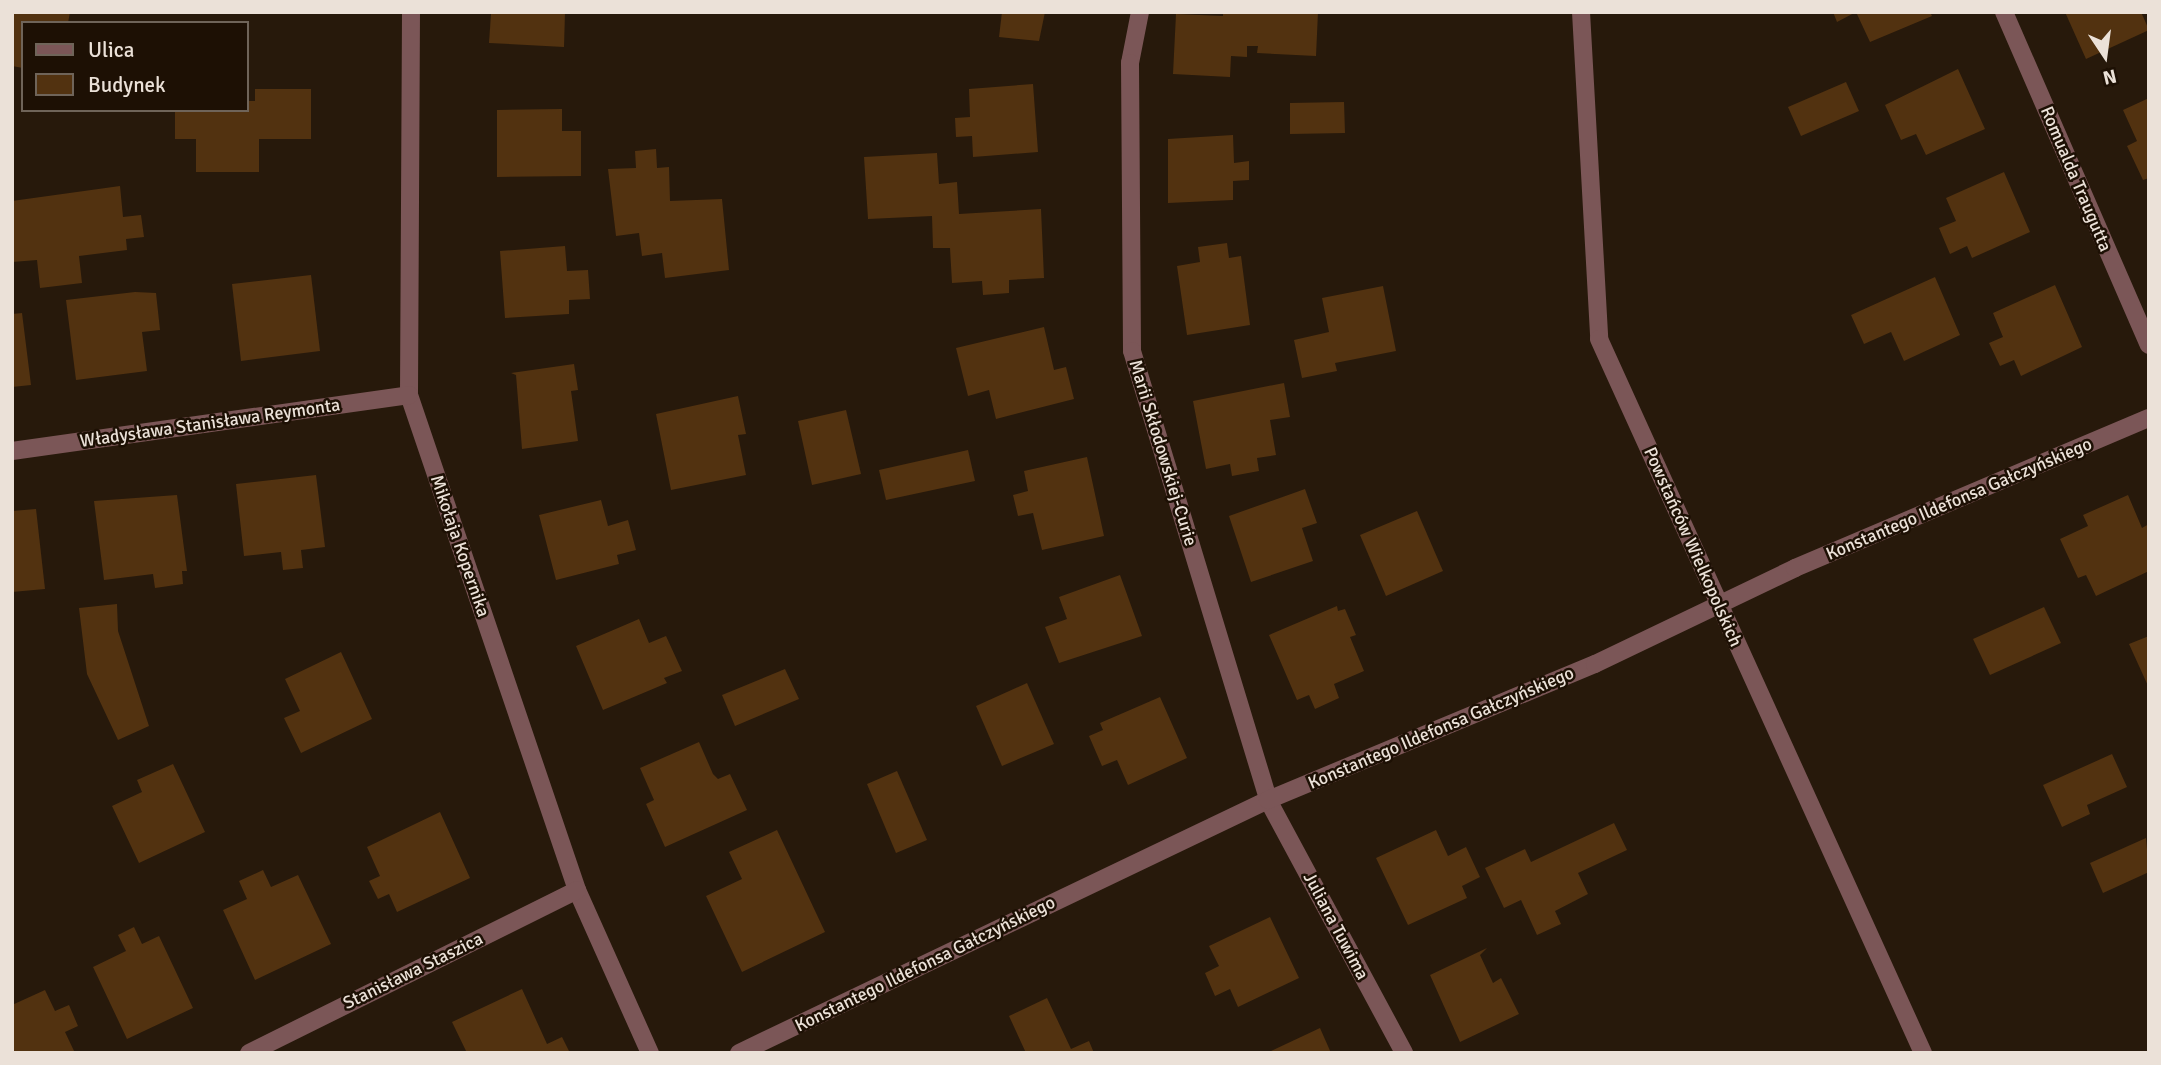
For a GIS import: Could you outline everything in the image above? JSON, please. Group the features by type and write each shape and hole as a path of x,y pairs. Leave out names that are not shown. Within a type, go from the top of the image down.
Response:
{"street":[{"name":"Mikołaja Kopernika","path":"411,12 409,395 577,890 650,1053"},
{"name":"Marii Skłodowskiej-Curie","path":"1140,12 1130,63 1132,351 1268,800"},
{"name":"Powstańców Wielkopolskich","path":"1581,12 1599,339 1717,605 1923,1053"},
{"name":"Romualda Traugutta","path":"2004,12 2149,345"},
{"name":"Władysława Stanisława Reymonta","path":"12,451 409,395"},
{"name":"Konstantego Ildefonsa Gałczyńskiego","path":"739,1053 1268,800 1595,664 1717,605 2149,418"},
{"name":"Juliana Tuwima","path":"1268,800 1404,1053"},
{"name":"Stanisława Staszica","path":"248,1053 577,890"}],"building":[{"path":"12,12 70,12 68,21 21,21 21,68 12,66"},
{"path":"565,12 564,47 489,43 491,14"},
{"path":"1002,12 1045,12 1039,41 999,37"},
{"path":"1223,12 1318,12 1316,56 1257,53 1258,46 1247,46 1247,57 1231,56 1230,77 1173,74 1176,14 1223,16"},
{"path":"1833,12 1856,12 1837,22"},
{"path":"1856,12 1930,12 1932,16 1870,42"},
{"path":"2065,12 2141,12 2149,30 2086,59"},
{"path":"1958,69 1985,129 1926,155 1916,134 1901,140 1885,105"},
{"path":"1846,82 1859,111 1801,136 1788,107"},
{"path":"1033,84 1038,152 973,157 972,136 956,137 955,118 970,117 969,89"},
{"path":"255,89 311,89 311,139 259,139 259,172 196,172 196,139 175,139 175,112 248,112 248,101 255,101"},
{"path":"2149,98 2149,178 2143,180 2127,146 2137,141 2123,110"},
{"path":"1344,102 1345,133 1290,134 1290,103"},
{"path":"562,109 562,131 581,131 581,176 497,177 497,110"},
{"path":"1233,135 1234,163 1249,161 1249,180 1233,181 1233,200 1168,203 1168,139"},
{"path":"656,149 657,168 669,167 670,201 722,199 729,270 665,278 662,253 642,256 639,233 616,236 608,169 636,168 635,151"},
{"path":"937,153 939,184 957,182 959,214 1041,209 1044,278 1009,280 1009,293 983,295 982,281 952,283 950,248 933,248 932,216 868,219 864,157"},
{"path":"2004,172 2030,232 1972,258 1967,246 1950,254 1939,228 1956,221 1946,198"},
{"path":"120,186 123,217 141,215 144,237 126,239 127,250 79,256 82,283 40,288 37,260 12,262 12,201"},
{"path":"1227,243 1229,258 1241,256 1250,325 1187,335 1177,266 1200,262 1198,247"},
{"path":"565,246 567,271 588,270 590,299 569,300 569,314 505,318 500,251"},
{"path":"311,275 320,351 241,361 232,284"},
{"path":"1935,277 1960,335 1904,361 1891,332 1864,344 1851,315"},
{"path":"2055,285 2082,347 2021,376 2014,360 2000,366 1989,343 2003,337 1993,313"},
{"path":"1383,286 1396,351 1335,363 1337,371 1302,378 1294,340 1329,332 1322,298"},
{"path":"135,292 156,293 160,330 142,332 147,371 76,380 66,300"},
{"path":"22,313 31,385 12,387 12,314"},
{"path":"1044,327 1054,370 1066,367 1074,399 996,419 989,390 968,396 956,348"},
{"path":"574,364 578,390 571,391 578,441 522,449 516,375 511,373"},
{"path":"1284,383 1290,417 1270,420 1276,455 1257,458 1259,471 1232,476 1230,464 1206,469 1193,401"},
{"path":"738,396 746,434 738,435 746,475 671,490 656,414"},
{"path":"846,410 861,474 812,485 798,421"},
{"path":"968,450 975,481 886,500 879,470"},
{"path":"1087,457 1104,536 1042,550 1033,513 1018,516 1013,495 1028,491 1024,471"},
{"path":"316,475 325,547 301,550 303,568 283,570 281,552 244,556 236,484"},
{"path":"1305,489 1317,523 1302,528 1313,561 1251,582 1229,516"},
{"path":"177,495 187,571 182,571 183,584 155,588 153,574 104,580 94,501"},
{"path":"2128,495 2142,528 2149,524 2149,571 2096,596 2086,575 2078,578 2060,539 2088,526 2083,515"},
{"path":"601,500 608,526 628,520 636,550 617,555 619,564 556,580 539,515"},
{"path":"36,509 45,589 12,592 12,511"},
{"path":"1417,511 1443,571 1386,596 1360,535"},
{"path":"1120,575 1142,636 1059,663 1045,627 1067,619 1059,597"},
{"path":"117,604 118,631 149,726 118,740 87,674 79,608"},
{"path":"1337,606 1338,611 1345,609 1356,635 1350,637 1364,671 1334,684 1339,698 1315,709 1309,695 1297,700 1269,635"},
{"path":"2044,607 2061,643 1990,675 1973,639"},
{"path":"639,619 649,643 666,636 682,671 664,678 667,683 603,710 576,646"},
{"path":"2149,636 2149,688 2129,644"},
{"path":"341,652 372,719 301,753 284,718 300,711 285,679"},
{"path":"785,669 799,699 735,726 722,695"},
{"path":"1027,683 1054,744 1002,766 976,706"},
{"path":"1160,697 1187,758 1128,785 1117,760 1102,766 1089,736 1103,730 1100,723"},
{"path":"699,742 713,774 718,779 730,774 747,810 665,847 646,804 654,800 640,768"},
{"path":"2112,754 2127,787 2087,805 2090,814 2062,827 2043,785"},
{"path":"173,764 205,832 139,863 112,806 142,792 137,780"},
{"path":"897,771 927,840 896,853 867,784"},
{"path":"440,812 470,878 397,912 389,894 378,899 369,881 380,876 367,847"},
{"path":"1614,823 1627,850 1578,873 1588,894 1555,911 1561,924 1537,935 1521,900 1504,908 1485,868 1525,849 1531,862"},
{"path":"777,830 825,932 742,972 706,896 742,879 729,852"},
{"path":"1436,830 1448,856 1466,847 1480,877 1462,886 1467,898 1408,925 1376,858"},
{"path":"2146,838 2149,872 2103,893 2090,863"},
{"path":"263,870 271,887 298,875 331,944 255,980 223,910 247,899 239,881"},
{"path":"1270,917 1299,978 1238,1007 1230,989 1215,996 1205,973 1219,966 1209,946"},
{"path":"134,927 142,944 159,936 193,1008 127,1039 93,967 126,951 118,935"},
{"path":"1487,948 1480,955 1493,983 1501,978 1519,1014 1460,1042 1430,975"},
{"path":"522,989 547,1044 562,1037 570,1053 467,1053 452,1022"},
{"path":"45,990 55,1011 69,1005 78,1026 65,1032 75,1053 12,1053 12,1005"},
{"path":"1047,998 1071,1049 1089,1041 1094,1053 1026,1053 1009,1016"},
{"path":"1320,1028 1331,1053 1267,1053"}]}
